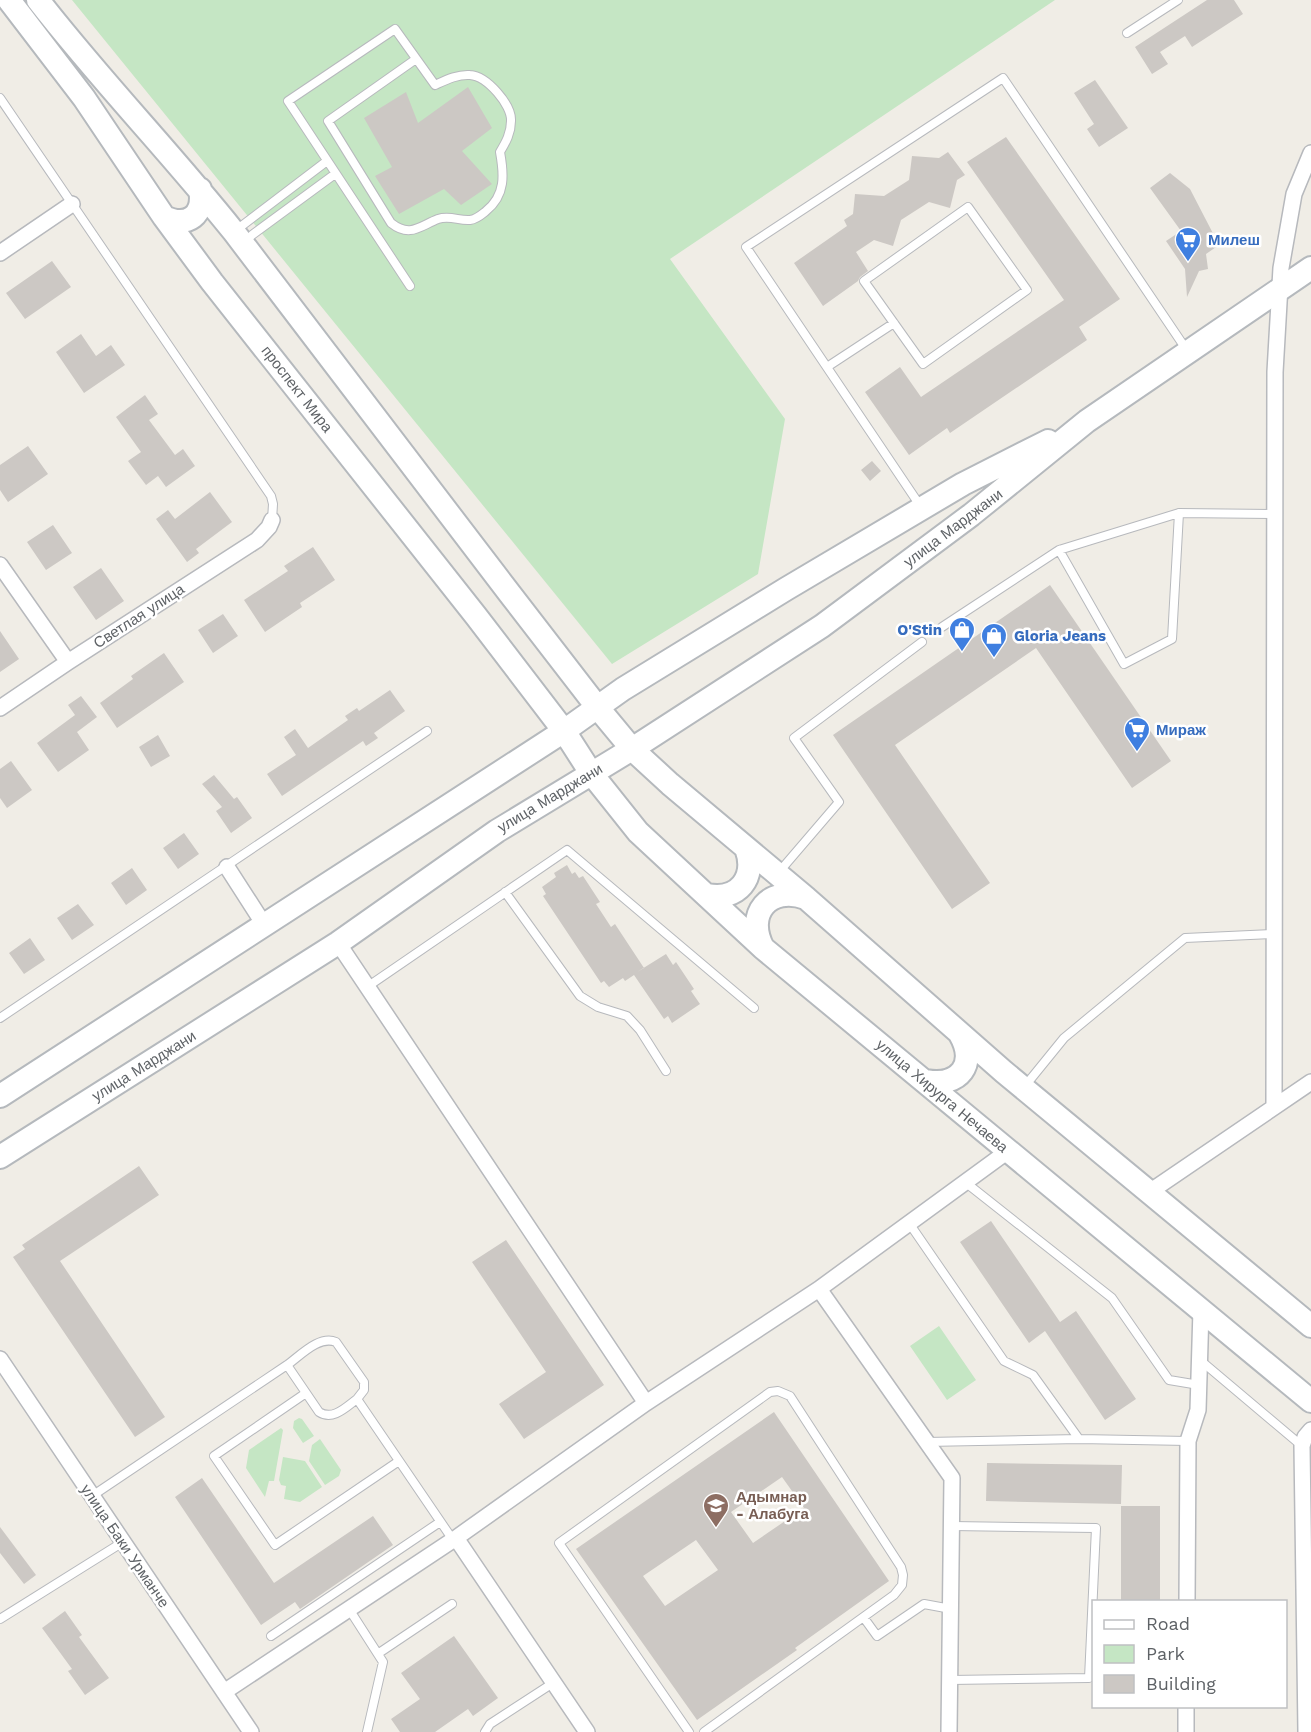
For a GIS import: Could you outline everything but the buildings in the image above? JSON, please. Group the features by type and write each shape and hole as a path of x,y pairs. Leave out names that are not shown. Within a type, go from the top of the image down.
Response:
{"main road":[{"name":"проспект Мира","path":"9,0 84,98 164,217 212,282 476,615 564,731 591,773"},
{"path":"44,2 105,82 200,189 239,238 510,594 632,749 960,1034 1148,1193 1311,1326"},
{"path":"164,217 174,222 193,217 200,209 202,199 200,189"},
{"name":"улица Марджани","path":"0,1157 338,943 497,831 632,749 822,626 971,515 1087,422 1311,268"},
{"name":"улица Марджани","path":"0,1096 564,731 642,677 963,484 1087,422"},
{"path":"476,615 478,603 486,594 498,591 510,594"},
{"name":"улица Хирурга Нечаева","path":"591,773 638,832 763,948 927,1081 1008,1151 1311,1401"},
{"path":"707,895 726,896 742,885 750,867 746,848"},
{"path":"763,948 756,930 760,911 769,901 780,895 794,894 806,898"},
{"path":"927,1081 939,1084 952,1080 962,1071 968,1059 967,1046 960,1034"}],"street":[{"path":"1274,1107 1275,372 1281,268 1294,194 1311,153"},
{"path":"0,253 72,204"},
{"name":"Светлая улица","path":"0,708 257,540 269,527 272,519"},
{"path":"0,565 68,662"},
{"path":"227,867 265,926"},
{"path":"338,943 646,1402"},
{"path":"1148,1193 1311,1082"},
{"path":"224,1692 454,1539 646,1402 819,1289 1008,1151"},
{"path":"819,1289 952,1478 949,1732"},
{"path":"1187,1600 1188,1442 1198,1410 1201,1310"},
{"name":"улица Баки Урманче","path":"0,1359 251,1732"},
{"path":"1305,1732 1308,1677 1302,1446 1311,1430"},
{"path":"454,1539 586,1732"},
{"path":"1186,1708 1186,1732"}],"lane":[{"path":"1127,33 1178,0"},
{"path":"410,286 288,101 395,29 435,85 460,75 473,74 489,82 501,97 512,119 508,138 500,152 504,180 500,193 490,208 471,220 450,217 439,219 412,231 399,229 391,223 328,122 416,59"},
{"path":"922,508 746,247 1003,78 1189,352"},
{"path":"0,98 271,496 272,519"},
{"path":"239,238 327,161"},
{"path":"239,238 252,235 335,174"},
{"path":"968,207 1027,290 923,364 894,323 864,281 968,207"},
{"path":"827,367 894,323"},
{"path":"942,627 1059,550 1179,513 1275,514"},
{"path":"1059,550 1124,664 1172,639 1179,513"},
{"path":"778,874 839,802 795,738 922,642"},
{"path":"0,1018 427,731"},
{"path":"367,987 567,850 754,1008"},
{"path":"505,892 580,996 598,1006 627,1016 640,1030 666,1071"},
{"path":"1024,1088 1064,1038 1185,938 1274,934"},
{"path":"965,1182 1112,1298 1169,1380 1199,1385"},
{"path":"909,1223 1004,1361 1033,1375 1079,1439"},
{"path":"92,1496 286,1365 319,1343 326,1340 336,1342 364,1382 364,1390 357,1399 336,1414 327,1416 319,1412 286,1365"},
{"path":"1200,1359 1302,1446"},
{"path":"689,1732 559,1543 770,1392 784,1392 790,1396 901,1567 902,1585 894,1595 704,1732"},
{"path":"306,1393 214,1456 275,1545 399,1461"},
{"path":"357,1399 440,1522 454,1539"},
{"path":"926,1442 1079,1439 1188,1442"},
{"path":"271,1636 440,1522"},
{"path":"952,1526 1096,1528 1093,1600"},
{"path":"0,1619 123,1542"},
{"path":"379,1653 452,1604"},
{"path":"864,1617 877,1636 924,1604 951,1609"},
{"path":"349,1609 383,1662 367,1732"},
{"path":"950,1680 1089,1678 1092,1614"},
{"path":"485,1732 490,1724 554,1683"}],"green space":[{"path":"72,0 1055,0 670,259 785,419 758,574 612,664"},
{"path":"939,1326 976,1380 947,1400 910,1346"},
{"path":"299,1418 314,1436 303,1443 293,1428 294,1421"},
{"path":"281,1428 283,1430 274,1481 269,1481 265,1497 246,1468 249,1450"},
{"path":"320,1439 341,1470 339,1476 325,1485 309,1461 312,1445"},
{"path":"283,1457 305,1461 322,1487 300,1502 284,1499 286,1486 281,1485 279,1480"}],"place":[{"name":"Милеш","path":"1188,263"},
{"name":"O'Stin","path":"962,653"},
{"name":"Gloria Jeans","path":"994,659"},
{"name":"Мираж","path":"1137,753"},
{"name":"Адымнар - Алабуга","path":"716,1529"}]}
